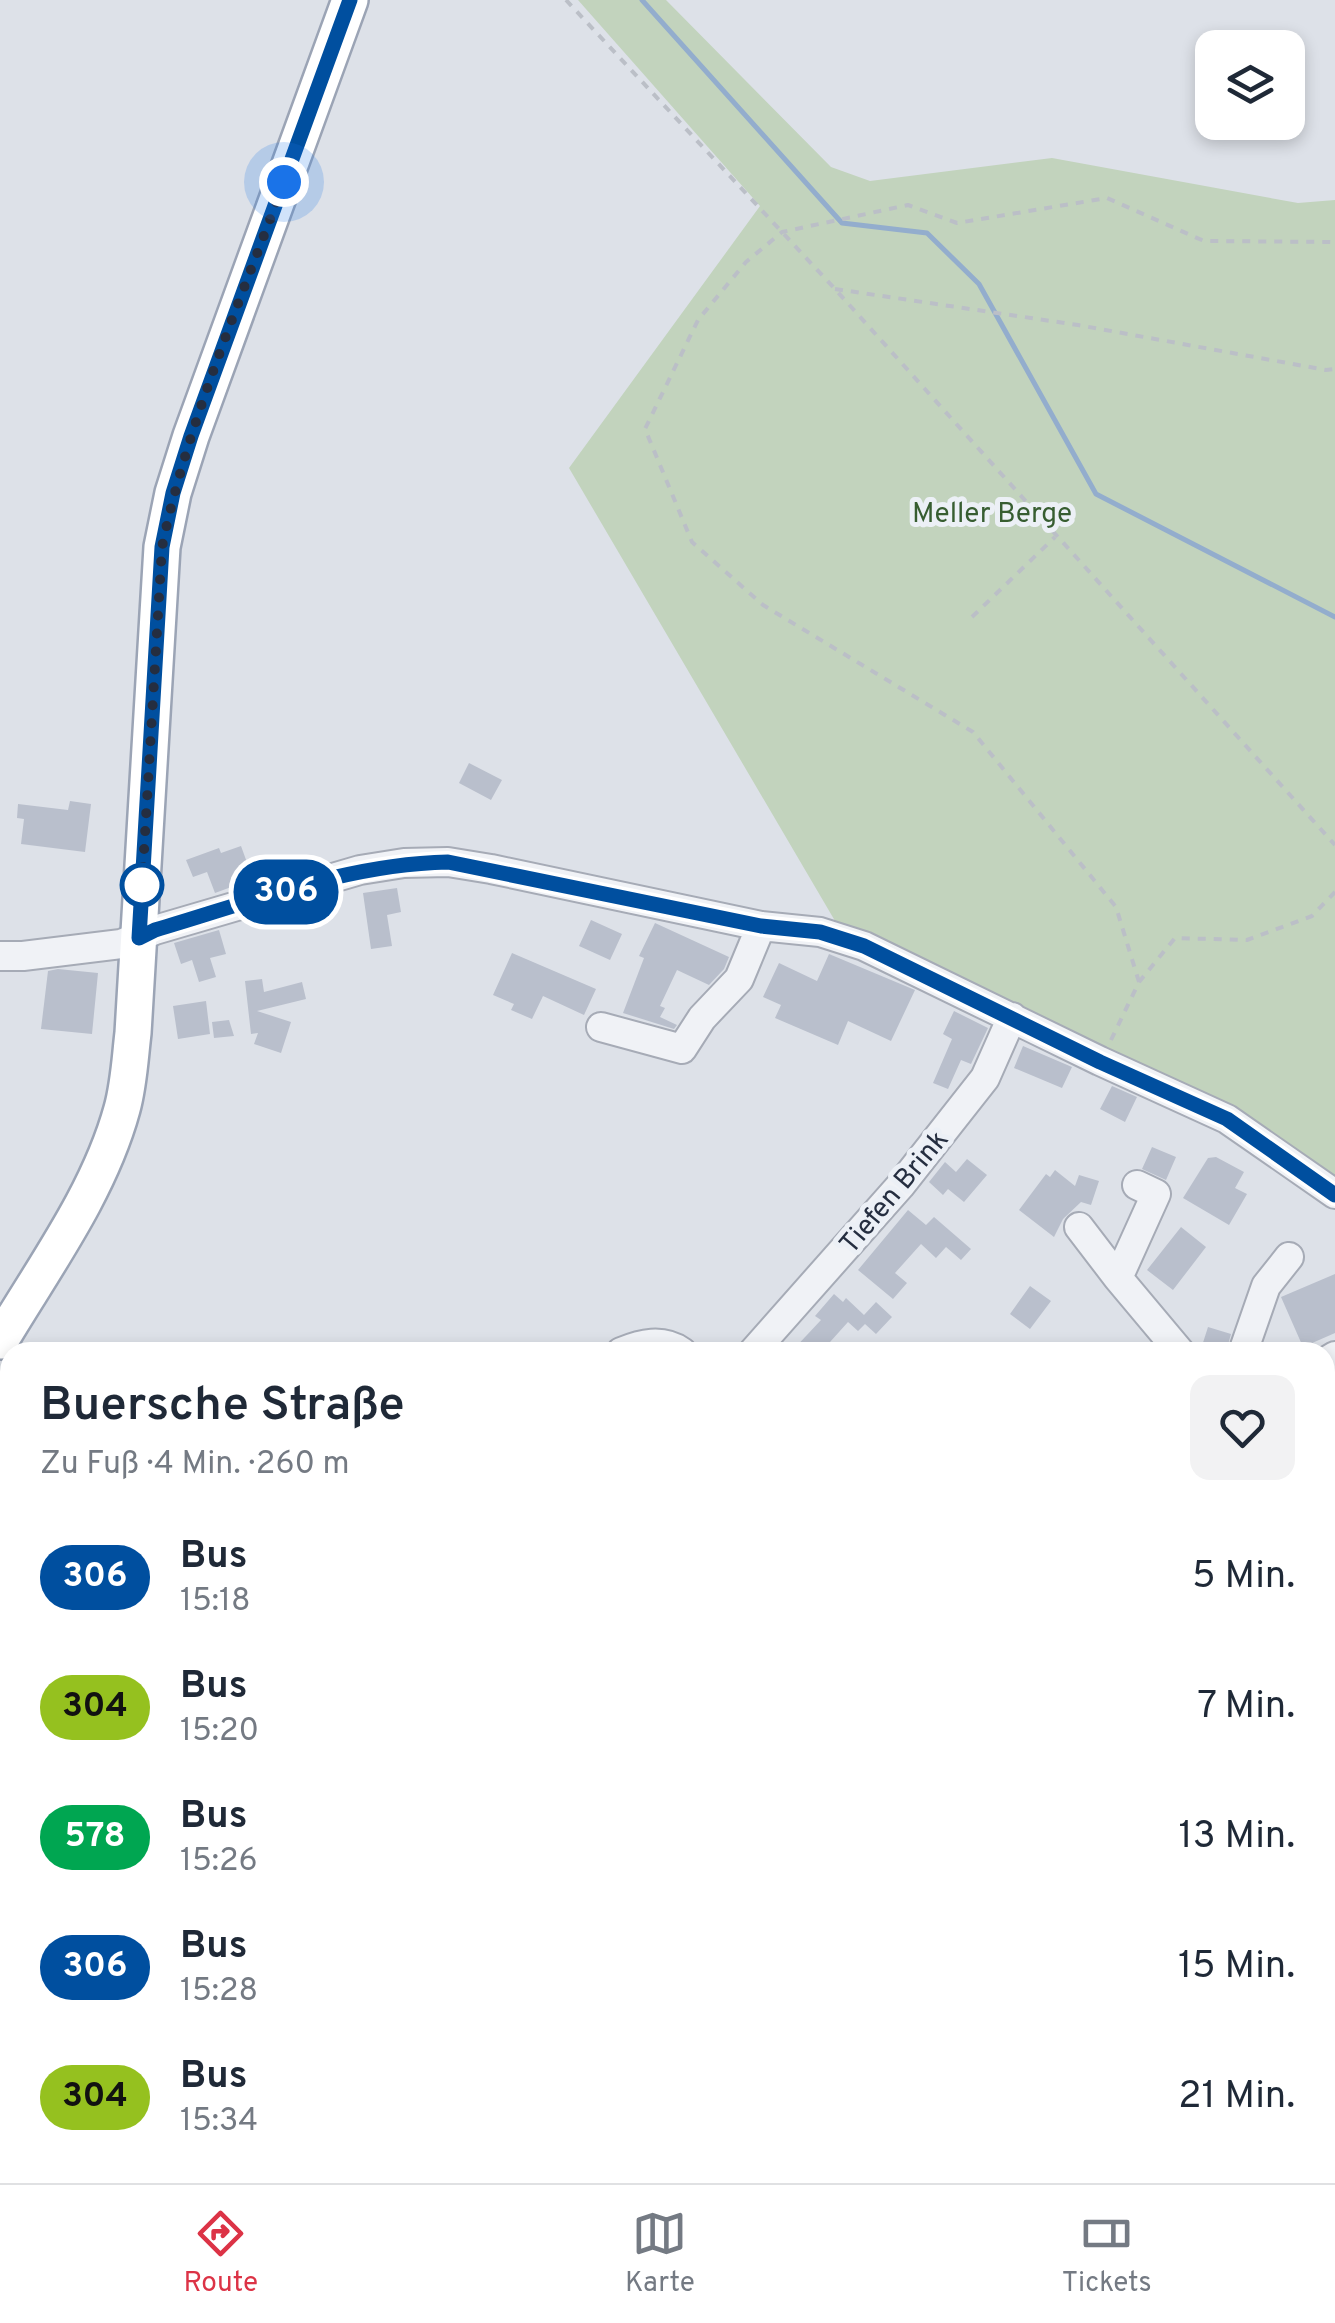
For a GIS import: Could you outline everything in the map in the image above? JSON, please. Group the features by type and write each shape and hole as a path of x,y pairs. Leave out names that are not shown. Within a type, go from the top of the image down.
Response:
{"main road":[{"path":"0,1341 107,1154 122,1108 139,938 162,547 173,493 350,0"}],"street":[{"path":"0,956 66,952 139,938 360,870 448,862 761,926 820,932 864,946 1100,1062 1227,1119 1335,1194"},
{"path":"601,1027 682,1049 702,1018 739,979 761,926"},
{"name":"Tiefen Brink","path":"763,1342 900,1186 985,1078 1012,1016"},
{"path":"1118,1278 1156,1194 1138,1185"},
{"path":"1079,1227 1172,1342"},
{"path":"1246,1342 1266,1286 1289,1256"}],"path":[{"path":"566,0 835,289 1335,845"},
{"path":"1139,982 1116,906 974,732 763,605 692,542 644,428 698,320 746,262 782,232 908,205 957,224 1107,198 1204,241 1335,242"},
{"path":"835,289 1078,324 1335,369"},
{"path":"972,617 1055,537"},
{"path":"1100,1062 1139,982 1175,938 1246,940 1312,916 1335,892"}],"green space":[{"name":"Meller Berge","path":"578,0 666,0 831,167 870,181 1052,158 1298,203 1335,200 1335,1184 838,926 569,468 760,206"}],"building":[{"path":"469,763 502,780 491,800 459,783"},
{"path":"70,801 91,804 85,852 21,844 24,819 17,818 18,804 68,810"},
{"path":"241,846 253,879 215,893 207,872 193,877 186,860 219,848 221,853"},
{"path":"397,888 401,912 387,915 392,946 371,949 363,893"},
{"path":"591,920 622,934 610,960 579,946"},
{"path":"655,923 729,957 709,985 677,970 660,1006 665,1008 660,1017 677,1025 674,1029 623,1013 644,958 639,956"},
{"path":"219,930 226,954 210,958 216,977 199,982 192,960 181,964 174,943"},
{"path":"512,953 596,989 584,1015 543,996 532,1019 511,1010 514,1004 493,995"},
{"path":"829,954 915,990 891,1041 848,1021 838,1045 775,1018 781,1005 763,997 779,963 817,981"},
{"path":"48,971 98,973 92,1034 41,1029"},
{"path":"262,979 264,992 302,982 306,999 257,1011 291,1022 281,1053 254,1044 258,1033 251,1034 245,981"},
{"path":"206,1001 210,1034 178,1039 173,1006"},
{"path":"954,1011 988,1028 971,1064 961,1060 948,1089 933,1083 952,1039 943,1034"},
{"path":"229,1020 234,1036 214,1038 212,1022"},
{"path":"1023,1046 1072,1067 1062,1088 1014,1068"},
{"path":"1112,1086 1137,1097 1125,1122 1100,1109"},
{"path":"1152,1147 1176,1157 1166,1180 1142,1169"},
{"path":"1216,1157 1244,1172 1235,1188 1247,1194 1229,1225 1183,1198 1208,1158"},
{"path":"967,1159 987,1175 964,1202 948,1189 943,1195 929,1182 945,1162 956,1172"},
{"path":"1055,1170 1075,1186 1079,1175 1099,1181 1091,1205 1081,1202 1063,1219 1054,1237 1019,1210 1046,1174 1050,1177"},
{"path":"908,1210 926,1225 934,1217 971,1249 961,1260 946,1247 936,1258 921,1244 895,1273 907,1283 893,1299 858,1270"},
{"path":"1181,1227 1206,1247 1173,1290 1147,1270"},
{"path":"1335,1274 1335,1333 1314,1342 1301,1342 1281,1297"},
{"path":"1030,1286 1051,1301 1030,1329 1010,1314"},
{"path":"834,1294 843,1302 846,1298 864,1315 876,1302 892,1317 876,1334 865,1324 858,1331 848,1322 830,1342 800,1342 821,1320 815,1316"},
{"path":"1208,1327 1231,1334 1229,1342 1203,1342"}],"waterway":[{"path":"642,0 842,223 927,233 979,284 1096,494 1335,617"}],"bus line":[{"name":"306","path":"350,0 173,493 162,547 139,938 360,870 448,862 761,926 820,932 864,946 1100,1062 1227,1119 1335,1195"}],"route":[{"path":"142,885 162,547 173,493 191,436 284,182"}]}
